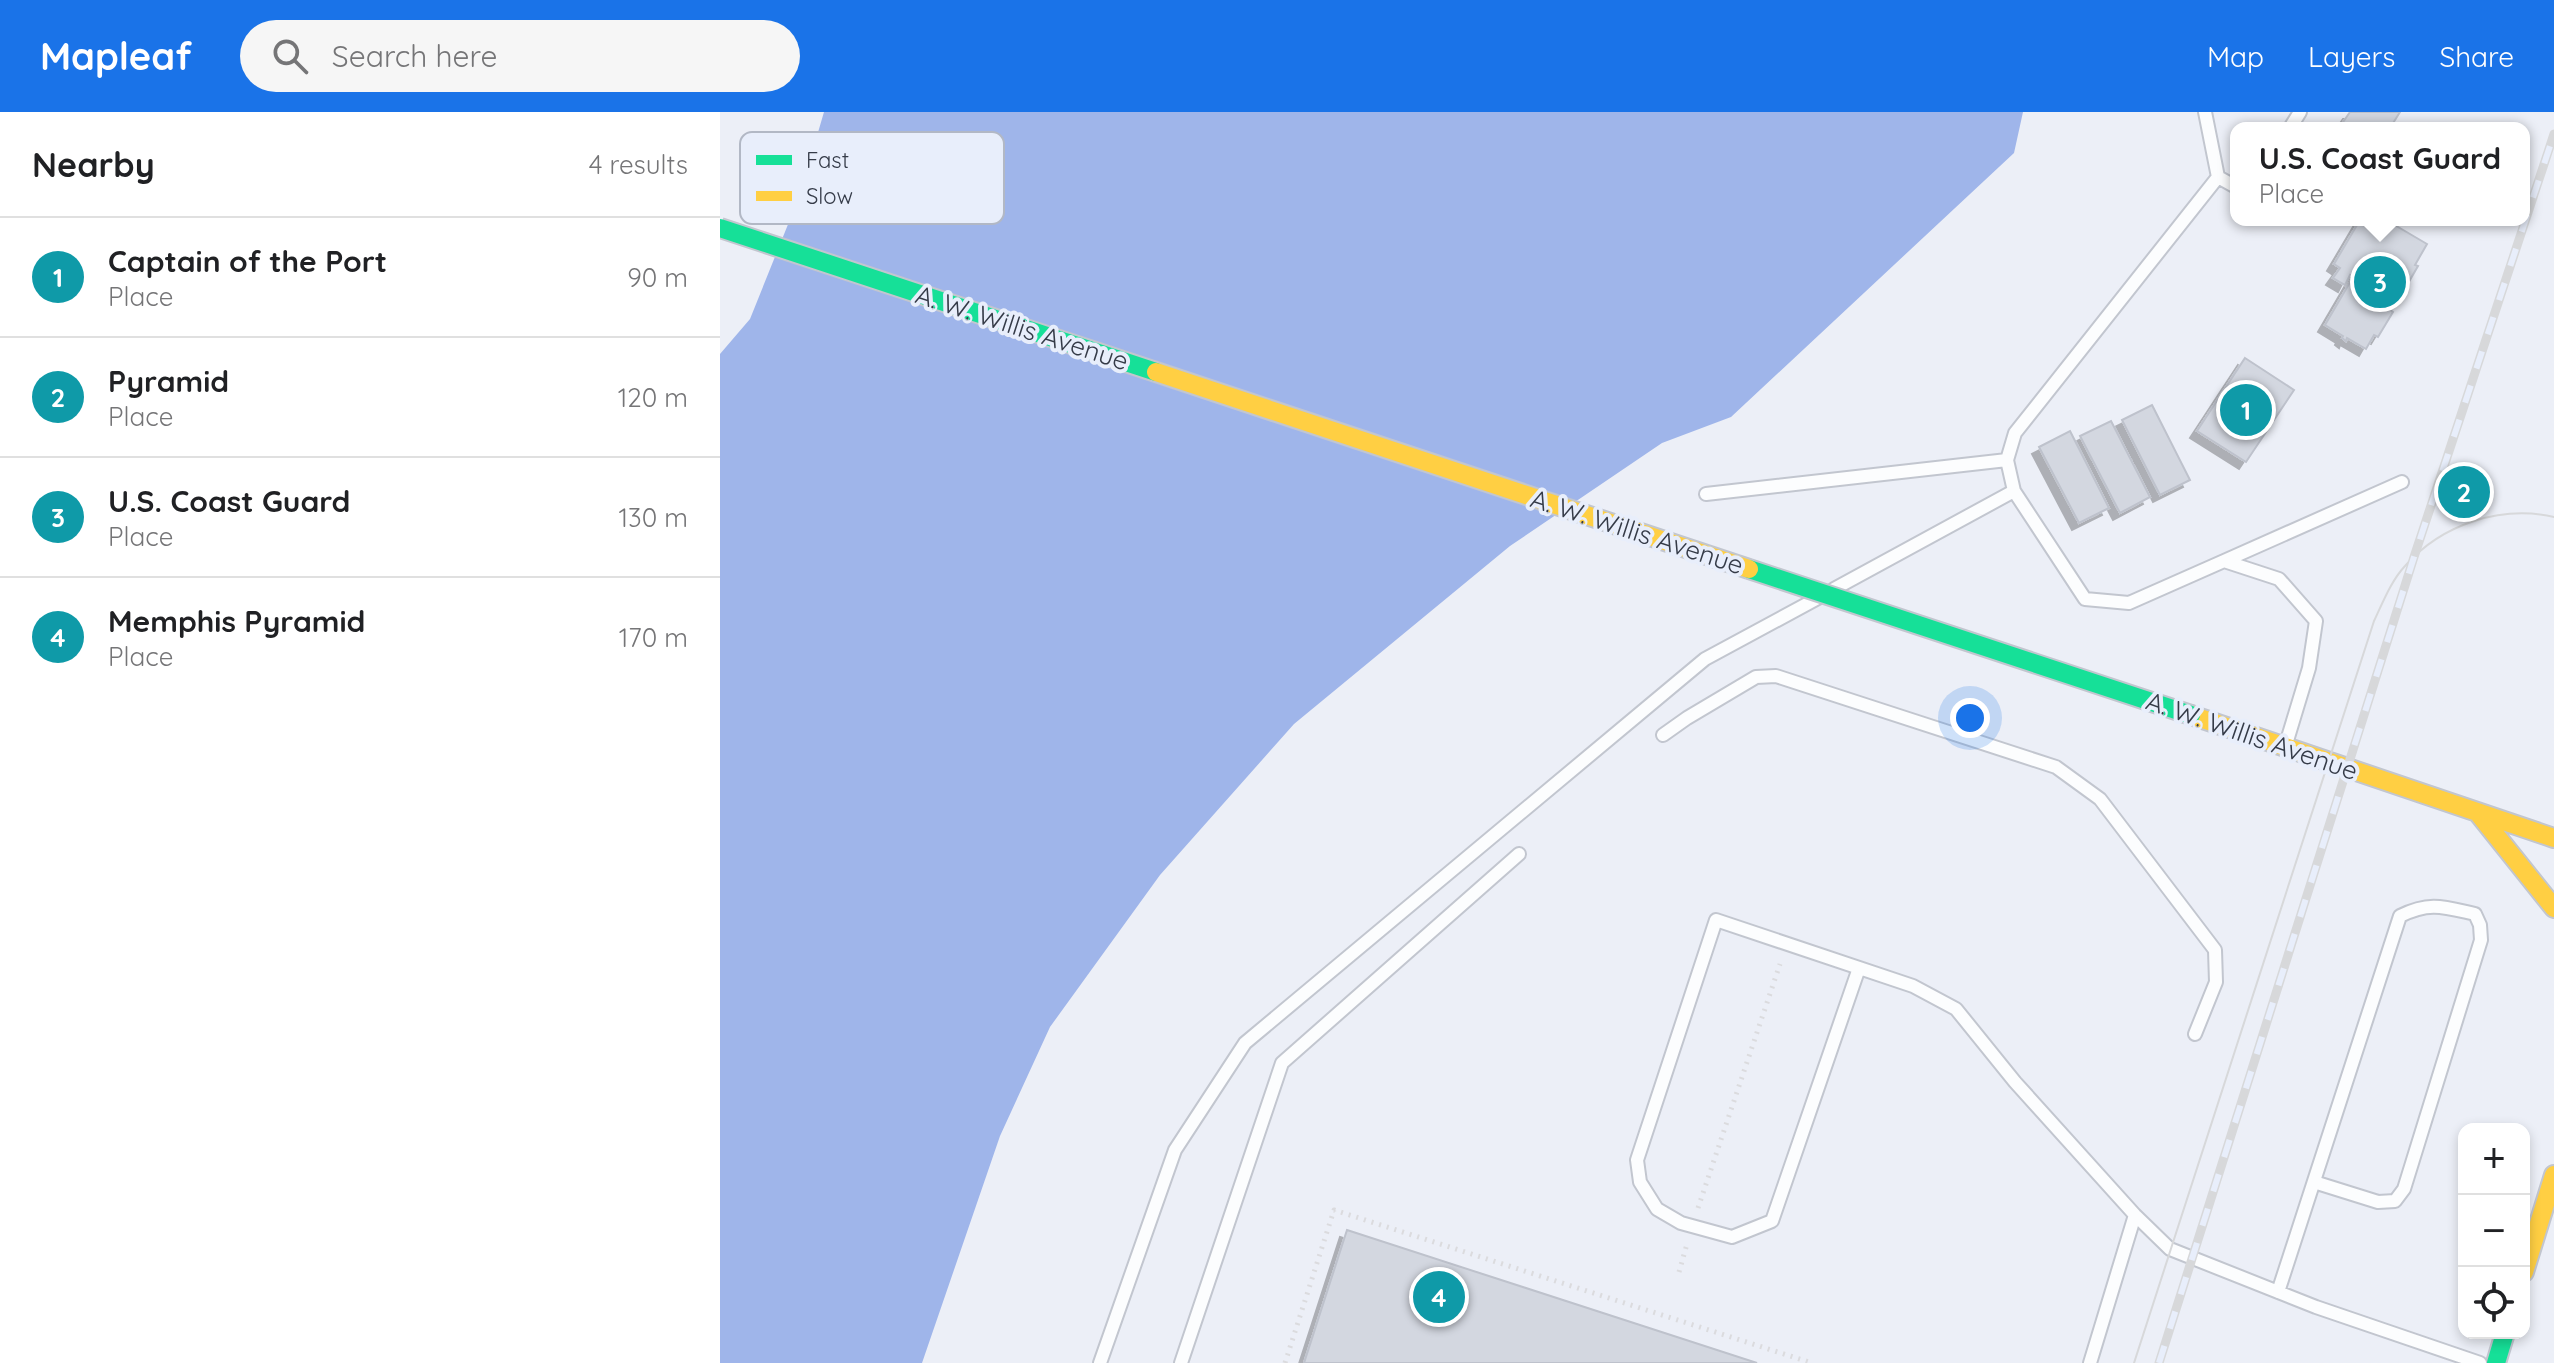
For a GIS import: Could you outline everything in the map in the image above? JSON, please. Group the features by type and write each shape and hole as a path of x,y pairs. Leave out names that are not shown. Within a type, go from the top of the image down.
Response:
{"main road":[{"name":"A. W. Willis Avenue","path":"720,228 2554,838"},
{"path":"2478,813 2554,908"},
{"path":"2526,1267 2554,1175"},
{"path":"2496,1363 2503,1339"}],"lane":[{"path":"2205,112 2218,177 2230,184"},
{"path":"2218,177 2015,433 2007,460 2014,491 2085,599 2129,603 2402,482"},
{"path":"1706,494 2007,460"},
{"path":"1100,1363 1175,1150 1245,1043 1705,659 2014,491"},
{"path":"2224,561 2279,579 2316,621 2309,668 2285,747"},
{"path":"1663,735 1756,677 1776,676 2056,767 2100,799 2215,950 2216,982 2195,1034"},
{"path":"1181,1363 1282,1063 1519,854"},
{"path":"2278,1292 2400,916 2436,904 2475,914 2481,940 2404,1189 2395,1201 2378,1202 2314,1182"},
{"path":"1859,968 1772,1221 1732,1237 1691,1226 1657,1209 1640,1182 1637,1160 1716,920 1913,986 1956,1009 2015,1082 2135,1215 2170,1249 2278,1292 2480,1363"},
{"path":"2090,1363 2135,1215"}],"path":[{"path":"1679,1272 1691,1226 1787,944"},
{"path":"1285,1363 1334,1210 1812,1363"}],"water":[{"path":"824,112 2023,112 2014,153 1731,417 1662,443 1510,546 1294,724 1160,875 1050,1027 1000,1136 922,1363 720,1363 720,354 750,319 788,224 1004,224 1004,132 818,132"}],"building":[{"path":"2350,112 2400,112 2394,122 2343,122"},
{"path":"2356,226 2396,226 2427,244 2403,292 2400,290 2389,309 2393,312 2378,337 2374,335 2366,349 2347,338 2346,341 2325,325 2353,277 2350,275 2345,285 2333,278 2340,268 2334,264"},
{"path":"2245,358 2294,390 2246,462 2197,431"},
{"path":"2152,405 2190,480 2160,495 2122,420"},
{"path":"2111,421 2150,497 2120,513 2080,436"},
{"path":"2070,431 2109,508 2079,523 2039,447"},
{"path":"2461,483 2472,487 2467,502 2456,497"},
{"path":"1347,1230 1757,1363 1304,1363"}],"tram line":[{"path":"2134,1363 2374,621 2388,592 2400,572 2420,551 2454,529 2493,516 2534,514 2554,517"}],"railway":[{"path":"2530,207 2554,134"},
{"path":"2159,1363 2414,557 2524,226"}],"traffic: fast":[{"path":"720,228 1156,372"},
{"path":"1749,569 2191,715"},
{"path":"2496,1363 2503,1339"}],"traffic: slow":[{"path":"1156,372 1749,569"},
{"path":"2191,715 2554,838"},
{"path":"2478,813 2554,908"},
{"path":"2526,1267 2554,1175"}],"place":[{"name":"U.S. Coast Guard","path":"2380,282"},
{"name":"Captain of the Port","path":"2246,410"},
{"name":"Pyramid","path":"2464,492"},
{"name":"Memphis Pyramid","path":"1439,1297"}]}
